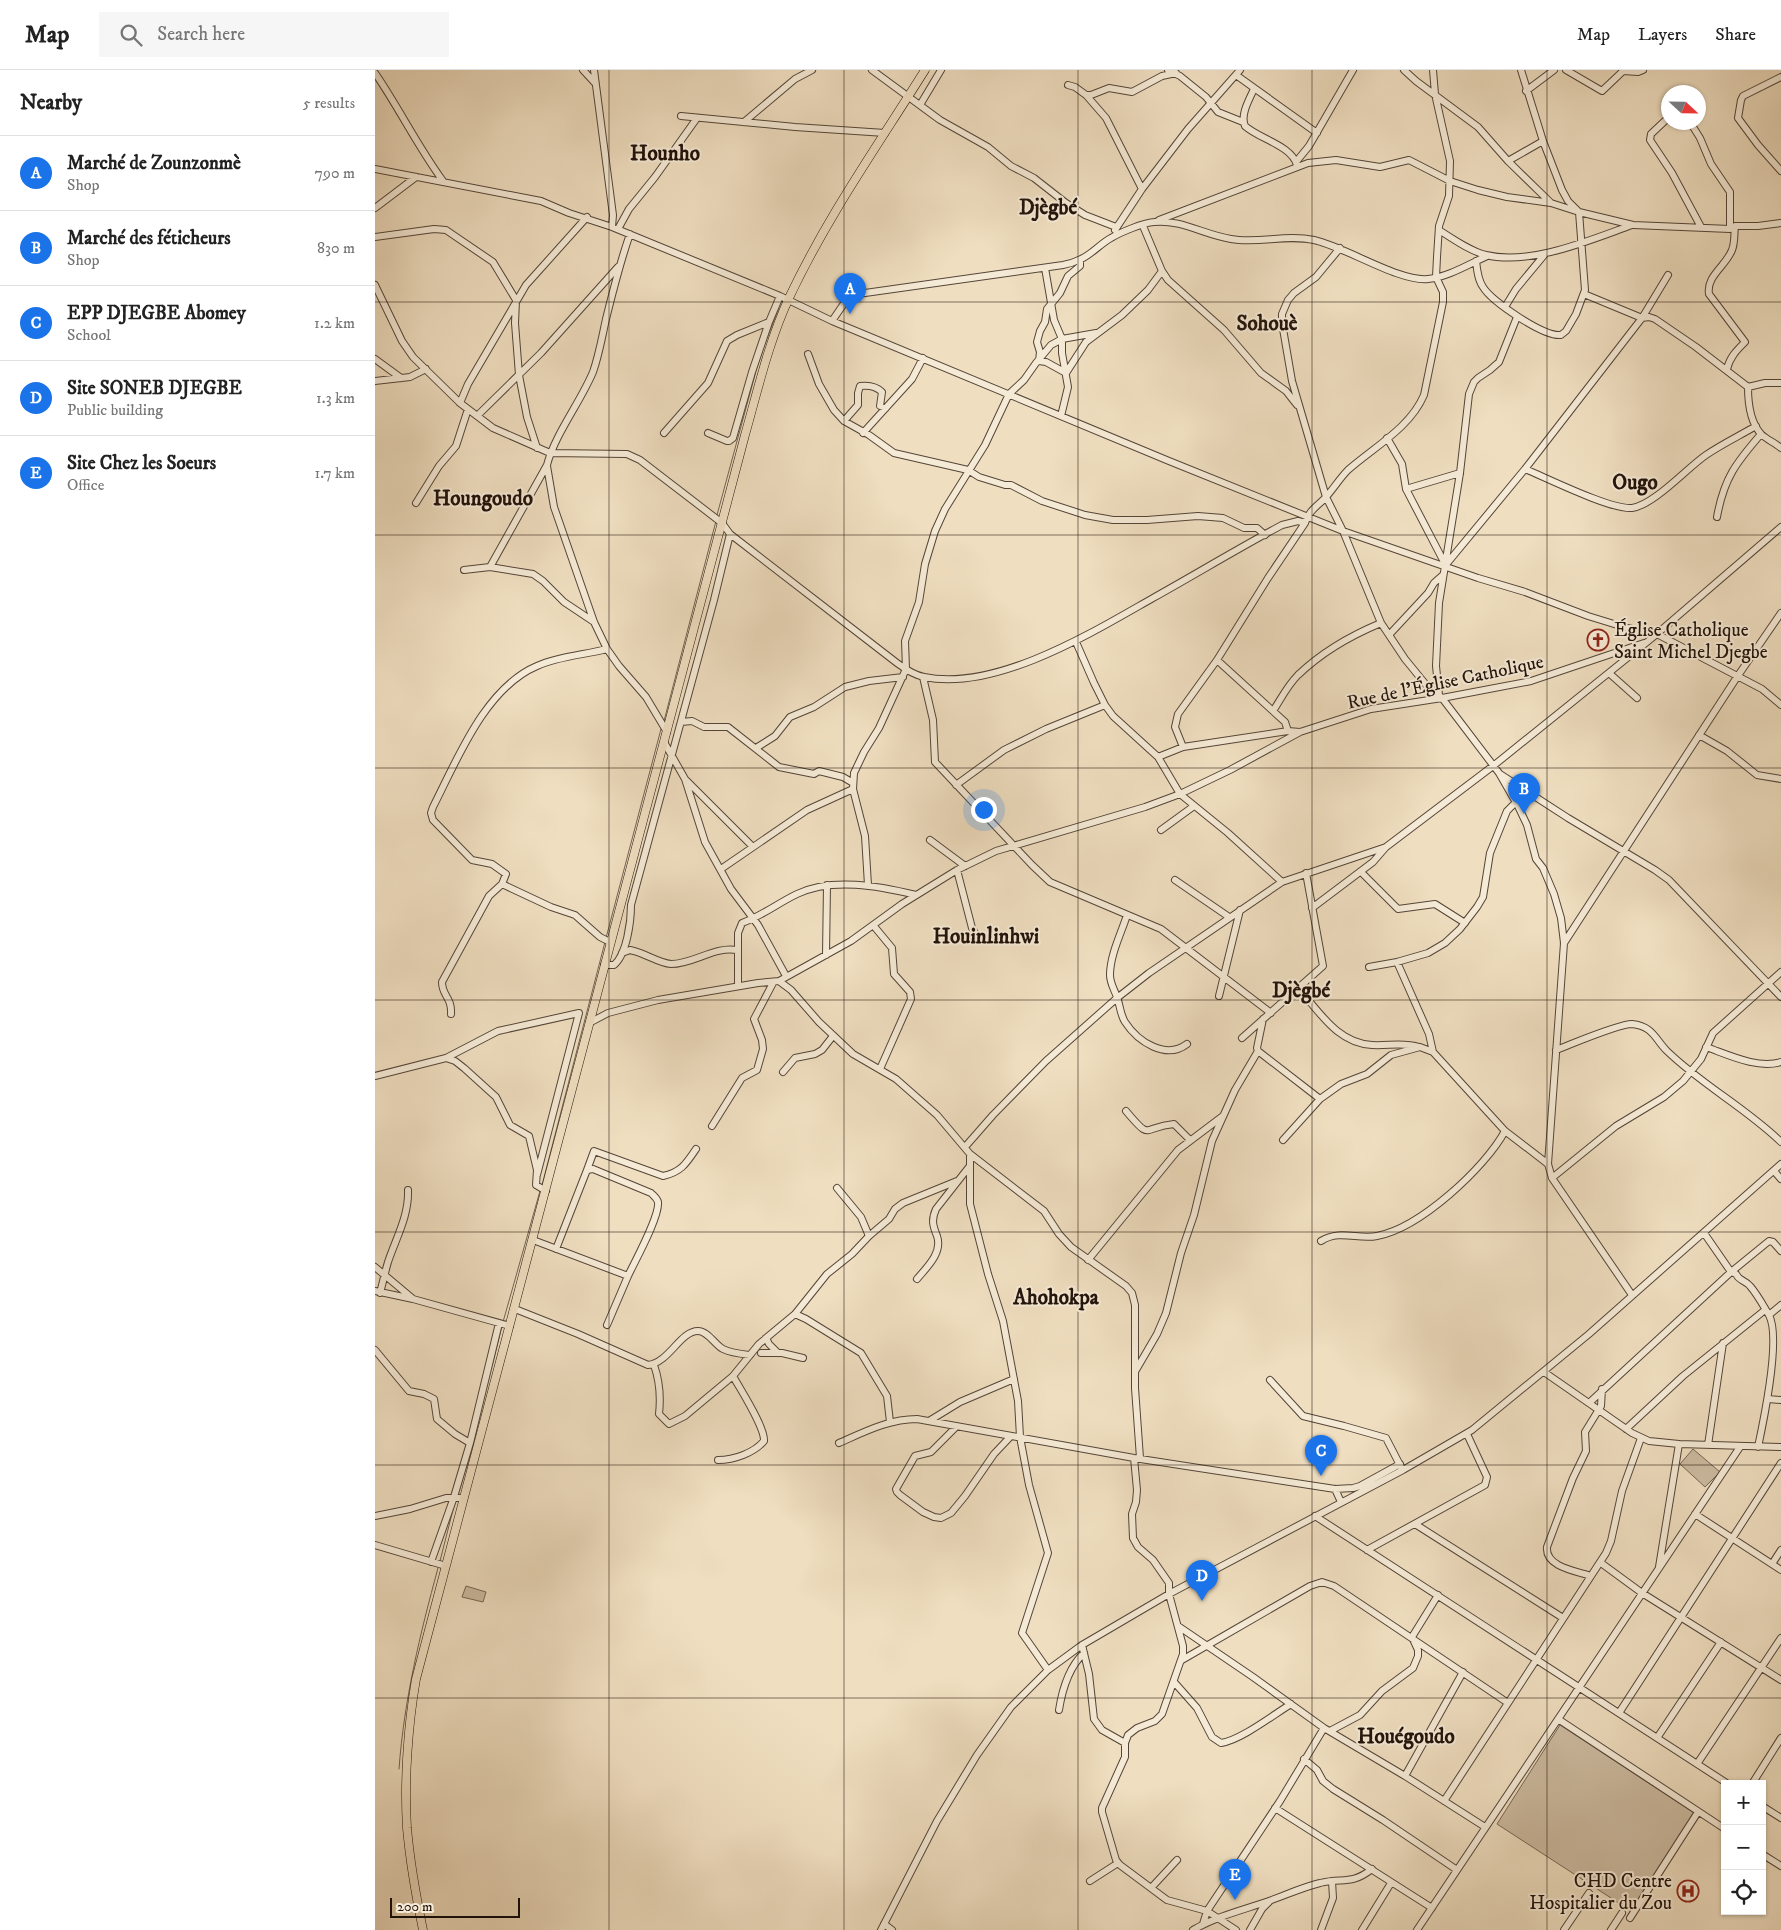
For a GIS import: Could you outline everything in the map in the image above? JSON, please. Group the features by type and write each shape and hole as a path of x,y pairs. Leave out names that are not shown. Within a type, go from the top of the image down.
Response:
{"main road":[{"path":"423,1930 407,1827 410,1714 419,1666 546,1191 604,965 607,941 667,732 722,523 756,373 788,300 843,196 925,70"}],"street":[{"path":"583,70 595,83"},
{"path":"594,70 608,190 615,228"},
{"path":"744,122 795,79 812,70"},
{"path":"872,70 940,120 988,147 1011,166 1034,178 1076,209 1116,227"},
{"path":"921,105 941,70"},
{"path":"1168,70 1175,73 1211,102 1213,108 1220,113 1243,122 1249,130 1278,145 1293,157 1297,164"},
{"path":"1297,164 1353,70"},
{"path":"1404,70 1478,127 1508,161 1551,203"},
{"path":"1183,746 1175,727 1178,714 1217,660 1306,519 1347,471 1406,421 1419,406 1424,395 1443,302 1443,292 1436,277 1439,230 1449,196 1449,155 1435,94 1433,70"},
{"path":"1476,261 1482,286 1517,317 1551,335 1561,335 1566,331 1584,294 1585,286 1579,212 1564,195 1543,141 1521,70"},
{"path":"1526,91 1554,70"},
{"path":"1566,70 1602,91 1623,71 1638,72 1643,70"},
{"path":"375,73 422,152 443,181"},
{"path":"1086,95 1109,88 1132,92 1162,76 1175,73"},
{"path":"1111,238 1116,227 1142,189 1211,102 1238,73 1254,89 1317,133"},
{"path":"1781,77 1743,96 1738,118 1752,138 1781,171"},
{"path":"1068,85 1075,87 1086,95 1106,118 1142,189"},
{"path":"1243,122 1247,104 1254,89"},
{"path":"681,116 885,132"},
{"path":"615,228 655,177 697,118"},
{"path":"1661,125 1651,134 1650,140 1672,172 1701,228"},
{"path":"1695,130 1711,164 1730,192 1733,248 1719,267 1708,289 1709,294 1745,342 1729,360 1727,369"},
{"path":"1508,161 1543,141"},
{"path":"831,321 845,302 858,294 1045,268 1079,260 1111,238 1240,190 1297,164 1321,161 1336,160 1380,167 1402,160 1409,160 1449,181 1494,194 1551,203 1633,225 1733,228 1781,223"},
{"path":"375,169 525,196 587,217 780,296 831,321 1306,519 1525,592 1588,616 1635,630 1657,634 1762,689 1781,705"},
{"path":"375,208 416,176"},
{"path":"461,402 468,384 516,300 534,275 587,217"},
{"path":"1152,222 1170,222 1234,240 1292,238 1312,240 1340,248 1389,270 1427,280 1487,256"},
{"path":"1439,230 1487,256 1522,258 1582,243 1633,225"},
{"path":"1143,226 1162,271 1185,297 1237,344 1261,373 1286,391 1300,408"},
{"path":"375,237 434,229 446,230 493,262 516,300 515,323 519,375 527,418 537,448"},
{"path":"490,567 547,465 550,453 593,372 619,266 630,234"},
{"path":"1340,248 1316,277 1294,293 1284,307 1282,323 1292,381 1326,497 1343,531 1381,623 1427,686 1440,697 1499,773 1527,825 1536,858 1543,868 1555,894 1561,918 1564,943 1548,1164 1552,1178 1632,1295"},
{"path":"1505,307 1516,289 1545,253"},
{"path":"1039,359 1040,352 1037,342 1045,322 1047,309 1060,294 1068,276 1081,266 1079,260"},
{"path":"477,416 519,375 619,266"},
{"path":"1045,268 1054,320 1062,339 1066,373 1068,394 1061,416"},
{"path":"1066,373 1078,352 1096,334 1123,315 1148,290 1162,271"},
{"path":"1444,565 1525,468 1642,318 1668,275"},
{"path":"375,285 402,340 413,357 477,416 502,433 550,453 631,455 640,460 685,492 722,523 730,534 906,669 923,677 970,677 993,673 1027,662 1076,642 1265,535 1293,521 1306,519"},
{"path":"1584,294 1642,318 1649,317 1655,319 1727,369 1748,387 1748,401 1756,426 1761,434 1781,448"},
{"path":"708,433 727,441 733,438 756,373 769,322 780,296"},
{"path":"1440,697 1436,666 1439,603 1460,473 1471,388 1477,378 1499,362 1517,317"},
{"path":"1045,322 1054,320"},
{"path":"664,433 708,383 727,341 737,334 769,322"},
{"path":"869,885 865,836 853,786 857,763 879,728 906,669 905,641 919,602 929,552 945,509 985,445 1009,394 1024,380 1051,345 1062,339 1096,334"},
{"path":"808,354 819,384 834,410 843,421 877,440 885,448 903,457 928,460 968,470 979,476 1005,485 1011,485 1042,500 1085,515 1113,520 1147,520 1198,516 1223,518 1244,528 1257,528 1265,535"},
{"path":"375,358 401,378"},
{"path":"863,432 912,379 923,358"},
{"path":"1039,359 1039,361 1046,362 1066,373"},
{"path":"375,381 416,375 426,369"},
{"path":"1748,387 1765,383 1781,383"},
{"path":"843,421 858,405 860,386 867,385 879,389 882,392 880,406 886,408"},
{"path":"416,503 439,466 456,446 468,409"},
{"path":"1525,468 1609,504 1631,508 1641,506 1671,485 1706,455 1756,426"},
{"path":"1717,517 1725,484 1738,462 1761,434"},
{"path":"1387,438 1402,464 1406,489 1444,565"},
{"path":"547,465 554,507 594,622 607,649 646,697 667,732"},
{"path":"1406,489 1460,473"},
{"path":"965,1147 993,1115 1035,1073 1117,998 1149,972 1282,882 1386,847 1493,766 1648,642 1781,527"},
{"path":"604,965 614,965 622,953 630,926 631,905 725,561 730,534"},
{"path":"464,570 490,567 533,574 543,581 564,602 594,622"},
{"path":"1389,635 1443,575"},
{"path":"1564,943 1699,734 1781,613"},
{"path":"1273,711 1287,689 1308,667 1345,641 1381,623"},
{"path":"1076,642 1105,705 1113,716 1158,757 1180,794 1228,833 1282,882"},
{"name":"Rue de l'Église Catholique","path":"1158,757 1183,746 1288,731 1300,732 1371,709 1531,681 1648,642"},
{"path":"451,1014 452,1005 442,988 442,982 489,896 502,884 506,874 492,864 472,860 433,820 431,813 433,807 479,720 513,680 537,666 555,659 607,649"},
{"path":"1217,660 1285,722 1288,731"},
{"path":"1609,673 1637,698"},
{"path":"757,748 775,736 790,717 814,707 845,687 869,680 903,677"},
{"path":"923,677 933,720 935,762 1050,882 1156,926 1271,1013"},
{"path":"956,785 1004,750 1046,729 1105,705"},
{"path":"681,722 692,721 704,726 728,727 779,767 814,774 819,771 843,777 853,786"},
{"path":"589,1023 607,1013 629,1007 738,986 776,982 851,941 916,895 965,866 1014,844 1119,816 1180,794 1230,770 1300,732"},
{"path":"1699,734 1727,751 1757,775 1781,780"},
{"path":"664,742 685,779 705,842 731,889 754,919 786,976"},
{"path":"1499,773 1669,880 1781,997"},
{"path":"685,779 753,847"},
{"path":"721,869 807,810 853,786"},
{"path":"1369,967 1397,962 1437,948 1465,923 1483,897 1490,853 1507,811 1516,802"},
{"path":"1161,830 1194,806"},
{"path":"930,840 965,866"},
{"path":"1312,908 1361,872 1381,855 1386,847"},
{"path":"957,870 972,928 984,940"},
{"path":"1361,872 1398,909 1435,904 1465,923"},
{"path":"1242,1038 1323,966 1306,873"},
{"path":"1175,880 1229,917"},
{"path":"502,884 551,907 575,915 607,941"},
{"path":"738,986 738,933 742,924 797,894 813,887 869,885 916,895"},
{"path":"826,955 827,886"},
{"path":"1219,996 1240,910"},
{"path":"1127,915 1110,974 1111,983 1124,1021 1132,1031 1149,1045 1170,1051 1180,1049 1187,1044"},
{"path":"873,925 892,948 894,974 910,992 911,999 880,1069"},
{"path":"622,953 629,950 634,951 666,963 674,964 708,956 717,951 737,950"},
{"path":"1397,962 1429,1034 1433,1052"},
{"path":"1552,1178 1616,1126 1664,1098 1692,1072 1701,1059 1710,1037 1718,1027 1781,972"},
{"path":"776,982 797,996 833,1036 853,1054 896,1078 918,1097 937,1115 970,1154 1043,1211 1059,1234 1088,1260 1126,1286 1132,1293 1135,1305 1137,1458 1137,1490 1132,1520 1133,1538 1138,1547 1153,1560 1170,1586 1169,1594 1183,1646 1181,1660 1162,1714 1155,1721 1132,1731 1125,1743 1125,1757 1102,1810 1118,1863 1167,1900 1207,1910 1217,1919 1236,1930"},
{"path":"712,1126 742,1078 757,1070 763,1049 762,1040 754,1019 776,982"},
{"path":"1298,988 1336,1032 1347,1039 1371,1045 1408,1044 1433,1052 1505,1131 1548,1164"},
{"path":"375,1076 446,1058 498,1031 579,1012 537,1175 536,1185 546,1191"},
{"path":"1263,1019 1257,1048 1259,1051 1320,1099"},
{"path":"1556,1050 1625,1025 1635,1025 1654,1033 1667,1051 1692,1072 1759,1121 1781,1142"},
{"path":"783,1072 795,1058 815,1054 821,1050 833,1036"},
{"path":"1283,1140 1320,1099 1341,1084 1367,1074 1391,1055 1420,1047"},
{"path":"1706,1047 1755,1063 1774,1064 1781,1062"},
{"path":"1135,1371 1167,1314 1181,1253 1194,1215 1212,1141 1235,1090 1259,1051"},
{"path":"446,1058 464,1068 496,1097 510,1125 529,1136 537,1175"},
{"path":"1125,1111 1141,1129 1146,1131 1174,1124 1190,1140"},
{"path":"1088,1260 1179,1150 1224,1115"},
{"path":"1321,1241 1330,1235 1377,1236 1413,1222 1434,1208 1484,1161 1505,1131"},
{"path":"556,1249 593,1151 663,1176 674,1174 682,1168 696,1149"},
{"path":"970,1154 970,1204 988,1274 1003,1321 1018,1400 1020,1437 1031,1494 1048,1553 1022,1634 1048,1670"},
{"path":"839,1443 889,1422 904,1419 1335,1489 1360,1486 1467,1434 1544,1372 1781,1164"},
{"path":"917,1279 928,1267 938,1243 933,1230 933,1216 936,1209 969,1167"},
{"path":"587,1170 593,1169 651,1193 656,1198 658,1204 653,1223 607,1325"},
{"path":"1774,1171 1781,1179"},
{"path":"654,1365 661,1394 659,1414 669,1424 685,1416 733,1376 766,1338 795,1314 827,1274 852,1254 889,1219 895,1209 903,1203 959,1181"},
{"path":"837,1188 861,1217 869,1236"},
{"path":"408,1190 408,1200 401,1228 378,1292 413,1299 510,1326"},
{"path":"1704,1232 1731,1272 1749,1285 1774,1326 1775,1346 1758,1447"},
{"path":"533,1240 628,1276"},
{"path":"1589,1402 1731,1272 1769,1241 1773,1242 1781,1251"},
{"path":"375,1267 413,1299"},
{"path":"1626,1429 1683,1376 1723,1343 1767,1312 1781,1305"},
{"path":"515,1308 648,1365 654,1365 688,1335 695,1332 704,1333 726,1351 750,1355"},
{"path":"795,1314 861,1352 887,1396 889,1422"},
{"path":"431,1562 470,1444 499,1323"},
{"path":"766,1338 778,1353"},
{"path":"1708,1446 1723,1343"},
{"path":"375,1350 409,1391 425,1394 434,1399 437,1419 470,1444"},
{"path":"761,1354 778,1353 803,1358"},
{"path":"1544,1372 1641,1438 1659,1443 1781,1447"},
{"path":"718,1460 741,1456 755,1449 764,1440 765,1436 733,1376"},
{"path":"929,1422 960,1402 1014,1379"},
{"path":"1270,1380 1303,1416 1386,1438 1402,1467"},
{"path":"1591,1576 1555,1564 1546,1554 1573,1478 1586,1451 1585,1432 1599,1410 1602,1402 1602,1389"},
{"path":"1767,1399 1781,1400"},
{"path":"956,1427 931,1452 915,1456 897,1489 900,1495 923,1512 935,1517 941,1518 957,1508 994,1454 1011,1436"},
{"path":"1367,1550 1481,1488 1487,1482 1487,1477 1467,1434"},
{"path":"1444,1801 1601,1563 1611,1541 1622,1491 1641,1438"},
{"path":"1658,1569 1679,1444"},
{"path":"1417,1930 1740,1447"},
{"path":"1619,1713 1781,1463"},
{"path":"892,1930 882,1927 937,1821 977,1755 1011,1707 1048,1670 1082,1645 1169,1594 1341,1502 1402,1467"},
{"path":"1335,1489 1341,1502"},
{"path":"375,1516 454,1497 464,1498"},
{"path":"1695,1514 1781,1570"},
{"path":"1315,1516 1722,1780"},
{"path":"1415,1524 1563,1618"},
{"path":"375,1545 446,1566"},
{"path":"1772,1564 1781,1550"},
{"path":"1601,1563 1642,1593 1781,1680"},
{"path":"1181,1660 1318,1582 1334,1586 1508,1702"},
{"path":"1412,1637 1438,1595"},
{"path":"1178,1626 1327,1730 1405,1776 1485,1827"},
{"path":"1203,1924 1207,1910 1275,1808 1304,1759 1327,1730 1360,1715 1381,1691 1413,1668 1418,1656 1418,1650 1412,1637"},
{"path":"1697,1764 1781,1638"},
{"path":"1657,1738 1721,1642"},
{"path":"1082,1645 1095,1719 1102,1730 1125,1743"},
{"path":"1059,1710 1067,1679 1077,1660 1084,1653"},
{"path":"1405,1776 1463,1672"},
{"path":"1174,1682 1197,1708 1212,1737 1221,1743 1250,1730 1291,1704"},
{"path":"1558,1720 1721,1826"},
{"path":"1755,1780 1781,1738"},
{"path":"1304,1759 1317,1770 1323,1781 1333,1789 1457,1870"},
{"path":"1275,1808 1432,1908"},
{"path":"1766,1809 1781,1818"},
{"path":"1630,1918 1698,1812"},
{"path":"1766,1857 1781,1866"},
{"path":"1151,1888 1177,1860"},
{"path":"1090,1881 1118,1863"},
{"path":"1193,1930 1203,1924 1318,1883 1352,1879 1372,1869"},
{"path":"1321,1930 1333,1898 1332,1881"},
{"path":"1362,1930 1391,1883"},
{"path":"1564,1930 1589,1893"},
{"path":"1250,1930 1262,1909 1270,1901"},
{"path":"1611,1930 1621,1913"}],"shaded area":[{"path":"1693,1449 1720,1472 1705,1487 1680,1464"},
{"path":"466,1586 486,1592 483,1602 462,1597"},
{"path":"1560,1725 1694,1813 1631,1911 1497,1824"}],"waterway":[{"path":"764,346 778,310"},
{"path":"717,515 759,360"},
{"path":"664,721 716,521"},
{"path":"606,938 661,729"},
{"path":"542,1185 605,942"},
{"path":"503,1322 540,1191"},
{"path":"492,1366 502,1326"},
{"path":"440,1561 455,1502"},
{"path":"399,1769 401,1743 414,1667 438,1568"}],"place":[{"name":"Marché de Zounzonmè","path":"850,314"},
{"name":"Église Catholique Saint Michel Djegbe","path":"1598,640"},
{"name":"Marché des féticheurs","path":"1524,814"},
{"name":"EPP DJEGBE Abomey","path":"1321,1476"},
{"name":"Site SONEB DJEGBE","path":"1202,1601"},
{"name":"CHD Centre Hospitalier du Zou","path":"1688,1891"},
{"name":"Site Chez les Soeurs","path":"1235,1900"}],"district":[{"name":"Hounho","path":"665,153"},
{"name":"Djègbé","path":"1048,207"},
{"name":"Sohouè","path":"1267,323"},
{"name":"Ougo","path":"1635,482"},
{"name":"Houngoudo","path":"483,498"},
{"name":"Houinlinhwi","path":"986,936"},
{"name":"Djègbé","path":"1301,990"},
{"name":"Ahohokpa","path":"1056,1297"},
{"name":"Houégoudo","path":"1406,1736"}]}
